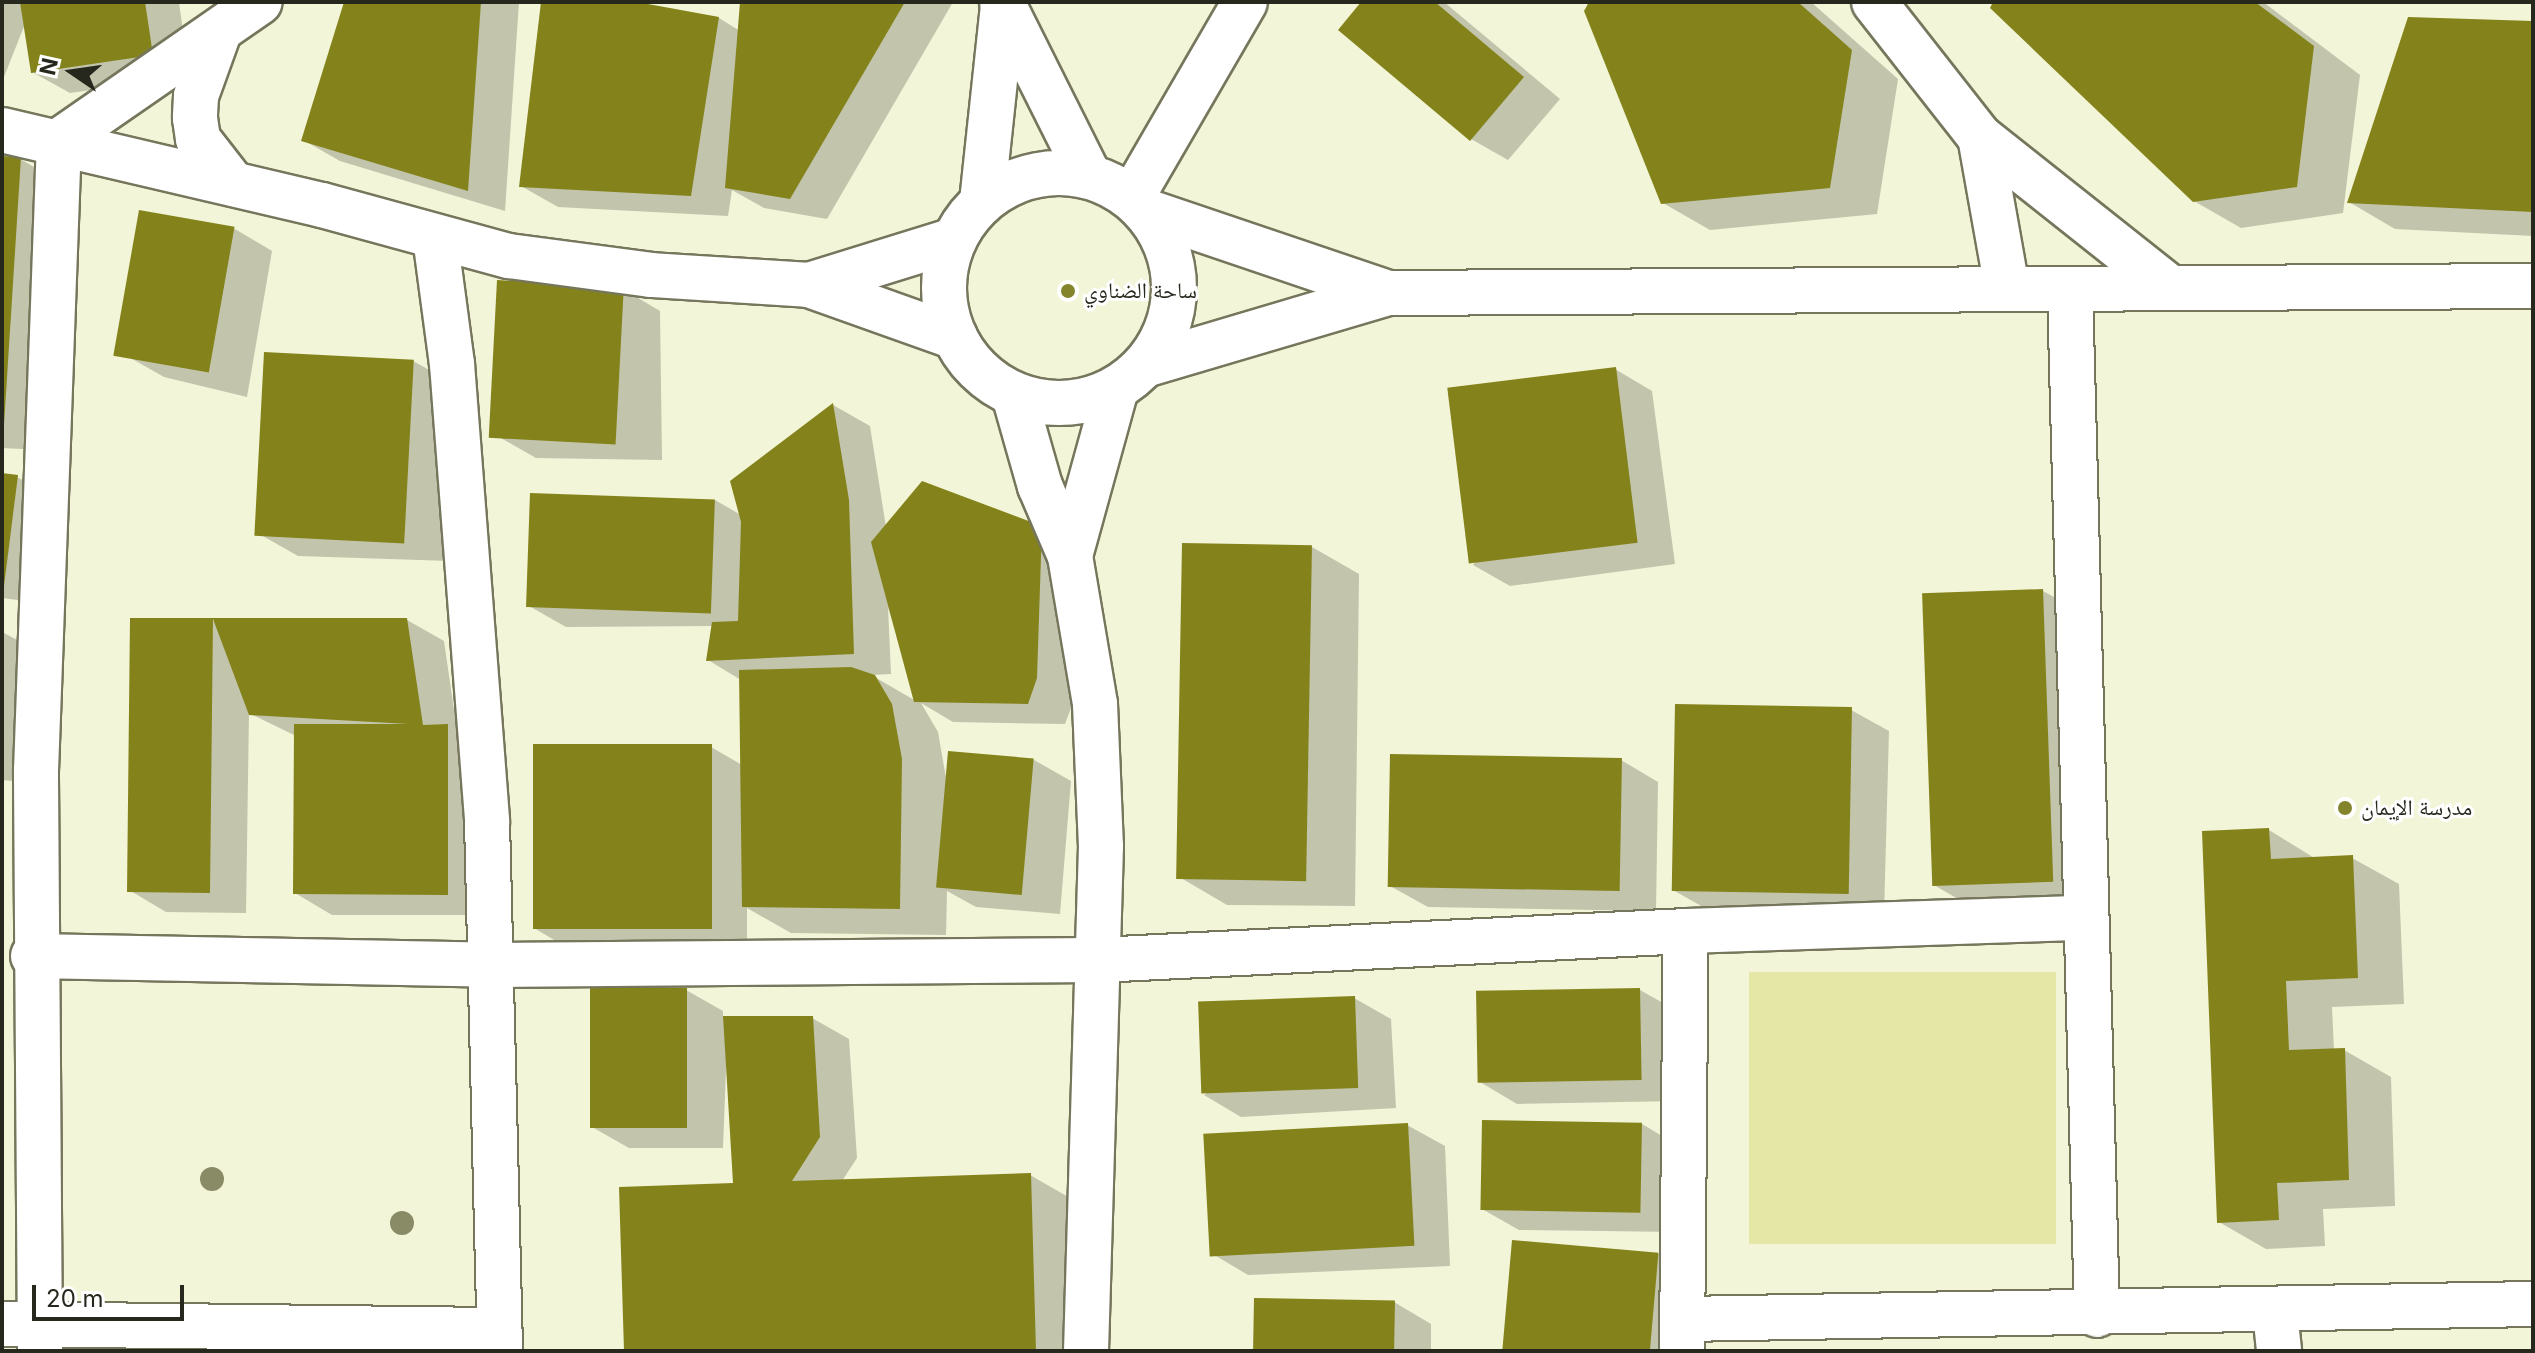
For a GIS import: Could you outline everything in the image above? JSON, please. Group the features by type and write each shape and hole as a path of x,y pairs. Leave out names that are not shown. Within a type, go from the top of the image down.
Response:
{"street":[{"path":"59,141 260,2"},
{"path":"1139,204 1245,2"},
{"path":"1874,2 1980,137 2169,287"},
{"path":"1002,3 1089,176"},
{"path":"982,202 1002,3"},
{"path":"219,32 196,96 195,118 198,139 233,184"},
{"path":"2,130 59,141 435,237 565,266 809,285 955,337"},
{"path":"1980,137 2007,288"},
{"path":"59,141 47,363 27,1333 499,1341 493,965 452,364 435,237"},
{"path":"1388,293 1139,204 1089,176 1051,172 1014,181 982,202 954,240 945,294 955,337 995,386 1014,395 1050,403 1084,401 1130,377 1388,293 2533,286"},
{"path":"1070,556 1130,377 1165,333 1175,297 1172,260 1139,204"},
{"path":"809,285 954,240"},
{"path":"2070,290 2084,918 2097,1315"},
{"path":"1014,395 1040,486 1070,556 1097,743 1098,960 1086,1351"},
{"path":"33,956 493,965 1098,960 1686,931 2084,918"},
{"path":"1686,931 1683,1335 2097,1315 2277,1331 2533,1304"}],"green space":[{"path":"1749,972 2056,972 2056,1244 1749,1244"}],"building":[{"path":"20,2 145,2 153,55 31,73"},
{"path":"344,2 481,2 468,191 301,141"},
{"path":"541,2 637,2 719,17 691,196 519,187"},
{"path":"740,2 905,2 790,199 725,188"},
{"path":"1361,2 1435,2 1524,77 1470,141 1338,30"},
{"path":"1589,2 1798,2 1852,50 1830,188 1661,204 1584,11"},
{"path":"1993,2 2255,2 2314,46 2297,187 2193,202 1990,8"},
{"path":"2408,17 2533,21 2533,212 2347,203"},
{"path":"2,156 21,157 4,425 2,425"},
{"path":"139,210 235,227 209,373 113,356"},
{"path":"497,280 624,287 616,444 489,438"},
{"path":"264,352 414,360 404,544 254,536"},
{"path":"1616,367 1638,543 1469,563 1447,388"},
{"path":"833,403 849,500 854,654 706,661 712,622 738,621 741,522 730,481"},
{"path":"2,473 18,475 4,586 2,586"},
{"path":"922,481 1042,526 1037,678 1028,704 914,702 871,542"},
{"path":"530,493 715,499 711,613 526,607"},
{"path":"1182,543 1312,545 1306,881 1176,879"},
{"path":"2043,589 2053,882 1932,886 1922,593"},
{"path":"130,618 407,618 423,725 448,724 448,895 293,894 294,724 408,724 249,715 213,619 210,893 127,892"},
{"path":"851,667 875,675 892,704 902,759 900,909 742,907 739,670"},
{"path":"1675,704 1852,707 1849,894 1672,891"},
{"path":"533,744 712,744 712,929 533,929"},
{"path":"948,751 1034,758 1022,895 936,887"},
{"path":"1390,754 1622,758 1620,891 1388,887"},
{"path":"2269,828 2271,859 2353,855 2358,978 2286,981 2289,1050 2345,1048 2349,1180 2277,1183 2279,1220 2217,1223 2202,831"},
{"path":"590,988 687,988 687,1128 590,1128"},
{"path":"1640,988 1642,1080 1478,1083 1476,991"},
{"path":"1355,996 1358,1088 1201,1093 1198,1001"},
{"path":"723,1016 813,1016 820,1137 792,1181 1031,1173 1036,1351 624,1351 619,1187 733,1183"},
{"path":"1482,1120 1642,1123 1640,1213 1480,1210"},
{"path":"1408,1123 1414,1246 1210,1257 1203,1134"},
{"path":"1512,1240 1658,1253 1650,1351 1502,1351"},
{"path":"1254,1298 1395,1300 1394,1351 1253,1351"}],"place":[{"name":"ساحة الضناوي","path":"1068,291"},
{"name":"مدرسة الإيمان","path":"2345,808"}]}
